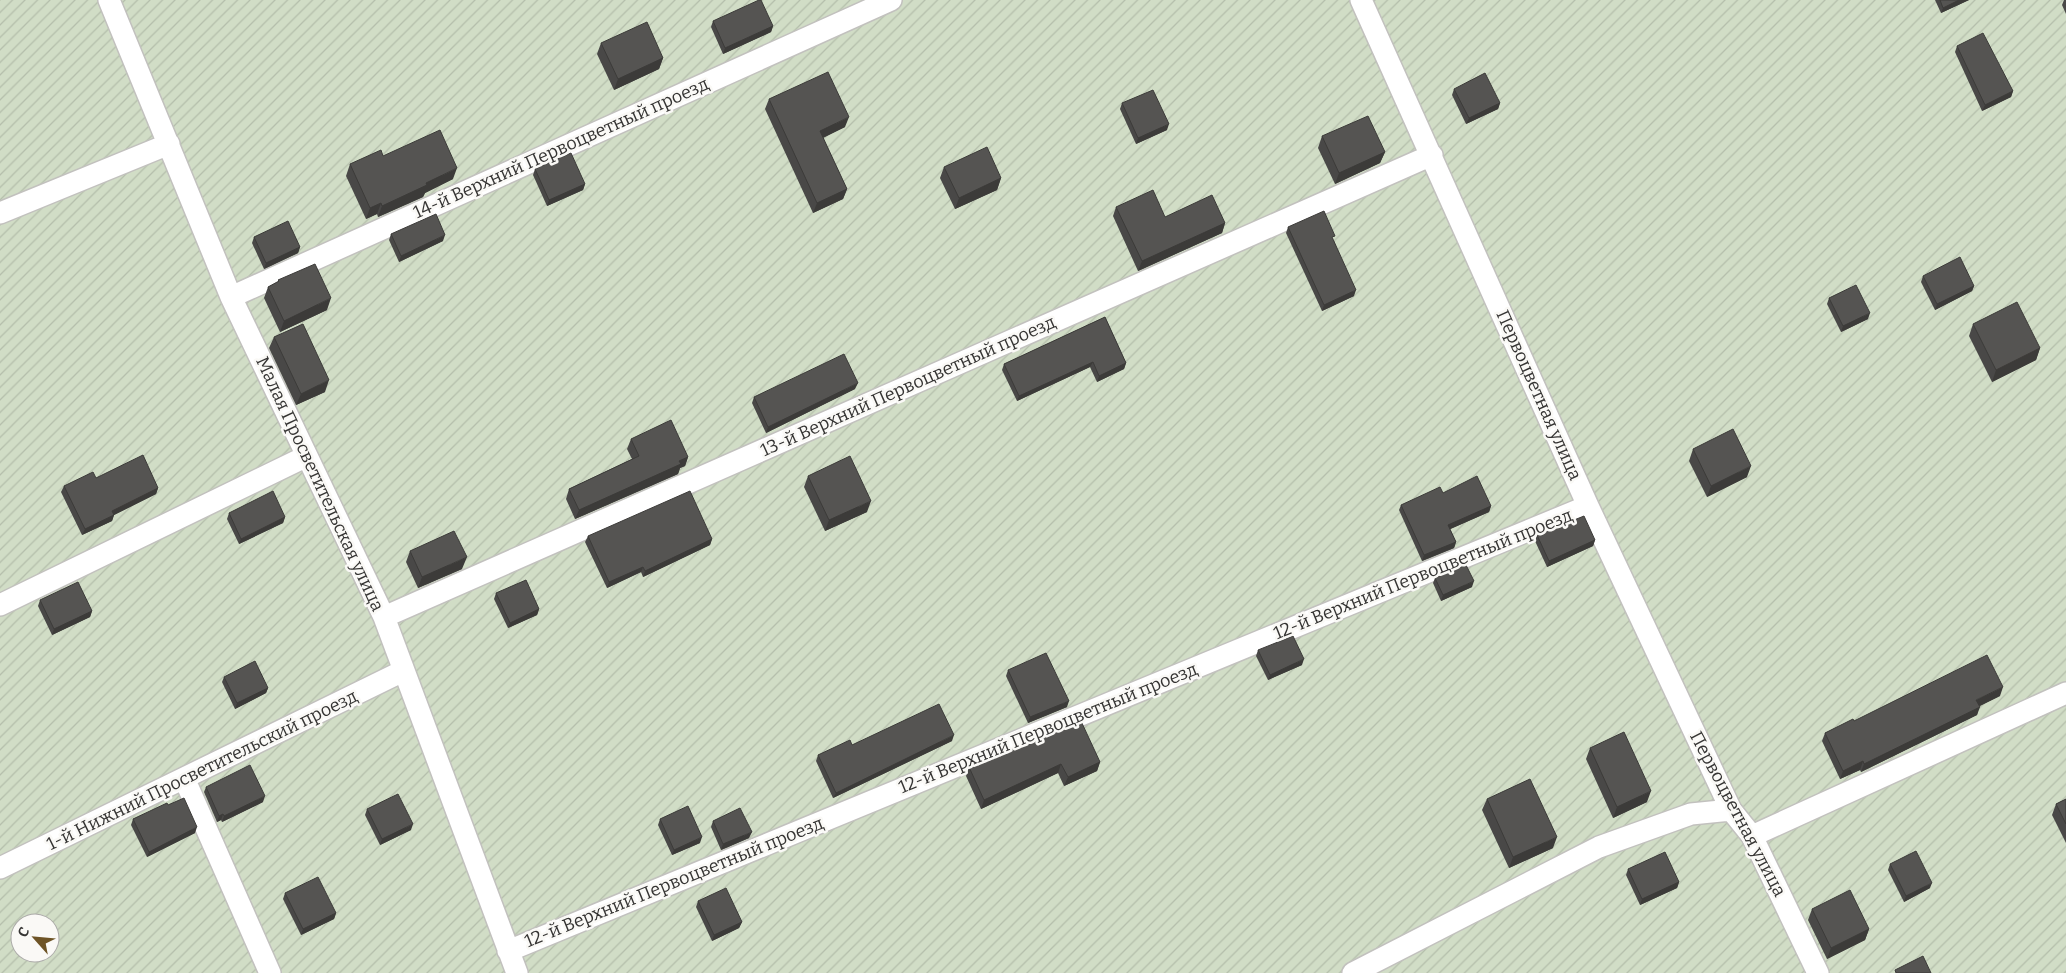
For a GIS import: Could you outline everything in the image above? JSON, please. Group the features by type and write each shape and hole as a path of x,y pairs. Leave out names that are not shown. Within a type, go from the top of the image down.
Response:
{"lane":[{"name":"Малая Просветительская улица","path":"109,0 231,297 384,617 517,973"},
{"name":"14-й Верхний Первоцветный проезд","path":"231,297 891,0"},
{"name":"Первоцветная улица","path":"1361,0 1432,154 1588,506 1731,810 1752,836 1818,973"},
{"path":"0,213 169,144"},
{"name":"13-й Верхний Первоцветный проезд","path":"384,617 1432,154"},
{"path":"0,605 307,456"},
{"name":"12-й Верхний Первоцветный проезд","path":"508,951 1588,506"},
{"name":"1-й Нижний Просветительский проезд","path":"0,868 404,671"},
{"path":"1752,836 2066,693"},
{"path":"184,778 270,973"},
{"path":"1353,973 1599,848 1691,814 1731,810"}],"green space":[{"path":"0,0 2066,0 2066,973 0,973"}],"building":[{"path":"761,0 773,26 725,48 713,21"},
{"path":"1940,0 1959,0 1943,8"},
{"path":"647,22 663,58 618,79 601,43"},
{"path":"1983,33 2013,91 1985,105 1957,46"},
{"path":"828,72 849,117 820,131 847,189 817,203 769,99"},
{"path":"1485,73 1500,103 1469,118 1454,89"},
{"path":"1153,90 1169,124 1138,138 1122,103"},
{"path":"1368,116 1385,152 1339,173 1322,136"},
{"path":"440,130 457,168 426,183 427,185 382,206 381,203 370,208 350,164 381,150 383,156"},
{"path":"987,147 1001,178 959,198 944,167"},
{"path":"571,153 585,184 549,200 535,169"},
{"path":"1153,190 1165,217 1212,195 1225,223 1142,261 1116,207"},
{"path":"1324,211 1335,236 1332,237 1356,290 1324,305 1288,227"},
{"path":"436,214 445,235 401,256 391,234"},
{"path":"288,221 300,247 266,263 254,237"},
{"path":"1960,257 1974,286 1937,304 1923,276"},
{"path":"315,264 331,298 284,321 268,287 278,280"},
{"path":"1856,285 1870,313 1843,326 1829,298"},
{"path":"2017,302 2040,348 1996,370 1973,324"},
{"path":"1105,317 1126,363 1099,376 1093,362 1019,396 1004,364"},
{"path":"303,324 329,380 301,394 274,337"},
{"path":"844,354 858,383 768,427 754,397"},
{"path":"671,420 688,457 679,461 681,464 579,510 569,489 639,456 631,439"},
{"path":"1733,429 1751,466 1711,486 1693,449"},
{"path":"143,455 158,488 112,511 114,515 85,529 64,486 93,472 96,478"},
{"path":"850,456 871,501 829,520 808,476"},
{"path":"1477,476 1491,506 1448,525 1456,542 1424,555 1401,505 1440,487 1443,493"},
{"path":"273,491 285,517 241,539 229,513"},
{"path":"690,491 712,539 645,571 643,567 609,582 588,536"},
{"path":"1584,516 1595,540 1549,561 1537,535"},
{"path":"454,531 467,557 422,577 410,551"},
{"path":"1466,565 1474,581 1443,595 1435,578"},
{"path":"526,580 539,609 510,623 496,593"},
{"path":"78,582 92,611 54,629 40,600"},
{"path":"1293,636 1304,659 1270,675 1258,650"},
{"path":"1046,653 1069,701 1030,717 1008,670"},
{"path":"1987,655 2003,687 1976,700 1980,707 1864,764 1863,761 1843,771 1825,733 1853,719 1854,721"},
{"path":"255,661 268,688 237,703 224,677"},
{"path":"939,704 954,735 836,793 818,755 850,740 852,745"},
{"path":"1081,721 1100,762 1068,777 1061,764 984,800 969,767"},
{"path":"1624,732 1651,791 1617,807 1590,748"},
{"path":"250,765 265,796 224,816 223,814 219,816 206,787"},
{"path":"1530,779 1557,837 1513,857 1487,799"},
{"path":"398,794 413,824 382,839 367,809"},
{"path":"184,798 197,827 149,852 133,819 167,803 168,805"},
{"path":"2066,799 2066,824 2056,804"},
{"path":"688,806 702,837 674,850 660,819"},
{"path":"740,808 752,832 723,844 713,821"},
{"path":"1916,851 1932,883 1906,896 1890,864"},
{"path":"1665,852 1679,882 1642,899 1628,869"},
{"path":"318,877 336,913 303,929 285,893"},
{"path":"726,888 742,922 714,935 698,901"},
{"path":"1850,890 1869,929 1831,948 1812,909"},
{"path":"1923,956 1931,973 1896,973 1895,970"}]}
